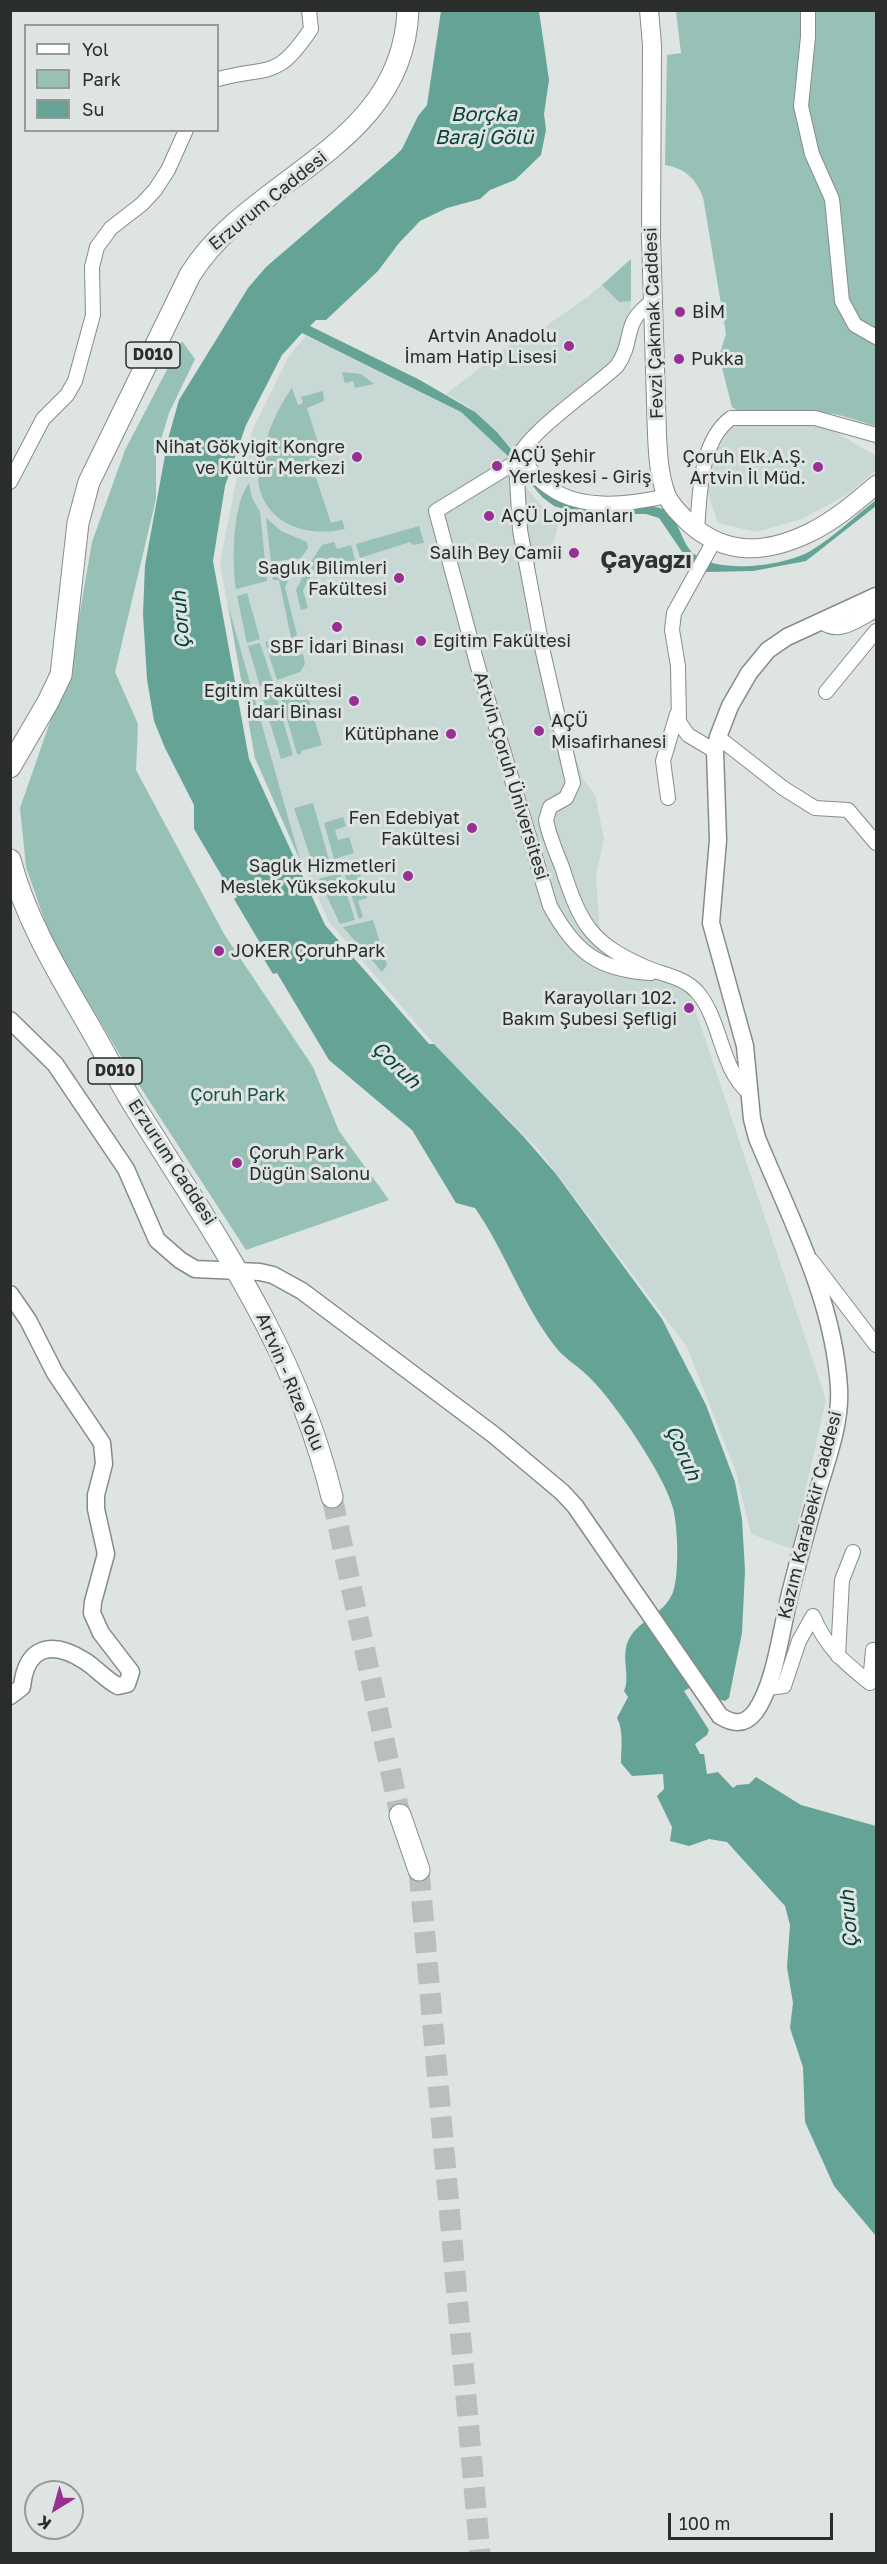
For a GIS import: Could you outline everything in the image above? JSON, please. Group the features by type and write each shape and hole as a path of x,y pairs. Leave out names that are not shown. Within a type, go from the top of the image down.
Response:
{"main road":[{"name":"Erzurum Caddesi","path":"10,767 52,695 61,675 78,523 89,482 190,275 210,246 329,151 366,115 394,68 407,23 408,10"},
{"name":"Fevzi Çakmak Caddesi","path":"648,10 652,45 653,301 658,450 667,496"},
{"path":"667,496 697,530 714,541 740,549 772,545 798,538 840,514 876,485"},
{"name":"Erzurum Caddesi","path":"10,860 35,926 77,1004 135,1108 203,1211 239,1271"},
{"name":"Artvin - Rize Yolu","path":"239,1271 298,1392 317,1439 332,1497"},
{"path":"400,1815 419,1870"}],"street":[{"path":"219,79 262,72 282,65 310,29 309,10"},
{"path":"808,10 808,37 801,106 812,154 832,199 842,301 855,325 876,336"},
{"path":"10,482 37,428 50,411 67,395 75,381 93,315 92,267 97,247 111,228 142,204 155,190 168,170 185,132"},
{"path":"653,301 632,319 625,350 617,366 534,437 517,458 520,530 543,652 573,783 566,798 548,811 547,825 573,902 590,930 614,953 690,985 703,999 735,1078 749,1093"},
{"path":"697,530 705,464 721,429 731,418 815,418 876,435"},
{"path":"517,458 543,483 568,498 616,503 667,496"},
{"name":"Artvin Çoruh Üniversitesi","path":"517,458 436,511 481,678 550,906 571,938 585,953 601,964 620,970 662,974"},
{"path":"714,541 679,603 672,621 678,666 677,714 679,722 688,735 716,744 815,808 848,810 876,843"},
{"name":"Kazım Karabekir Caddesi","path":"10,1020 55,1064 126,1169 157,1240 180,1260 195,1269 273,1275 302,1291 530,1464 575,1506 720,1716 734,1723 748,1719 768,1688 791,1588 835,1429 839,1405 837,1372 828,1323 806,1253 757,1138 749,1093 745,1046 711,923 718,840 716,744 730,706 750,673 768,650 787,637 876,596"},
{"path":"821,621 829,627 839,628 876,610"},
{"path":"826,692 876,631"},
{"path":"668,798 663,761 677,714"},
{"path":"806,1253 876,1345"},
{"path":"10,1294 28,1320 55,1373 102,1443 105,1452 96,1509 106,1554 92,1613 100,1634 132,1672 132,1677 128,1684 118,1686 84,1660 70,1653 47,1650 36,1653 28,1660 24,1669 22,1687 10,1696"},
{"path":"838,1656 843,1580 853,1552"},
{"path":"768,1688 784,1686 800,1641 813,1616 823,1639 838,1656 870,1683 873,1650"}],"shaded area":[{"path":"631,259 631,306 620,355 512,449 497,431 468,406 446,394 526,333 530,337 589,296"},
{"path":"306,336 365,362 461,412 508,456 528,490 558,525 554,541 536,563 532,576 571,741 583,779 595,795 604,839 596,875 601,950 690,994 826,1400 792,1549 751,1534 736,1472 687,1347 538,1149 434,1044 329,922 255,758 220,563 238,471 254,427 289,356"},
{"path":"739,421 827,427 876,456 876,470 848,494 802,519 756,532 718,523 708,494 708,477 717,450 731,428"}],"green space":[{"path":"676,11 876,11 876,426 827,413 764,415 741,412 732,407 719,356 726,334 703,197 689,175 665,165 667,55 681,53"},
{"path":"631,259 631,301 619,302 602,285"},
{"name":"Çoruh Park","path":"182,341 195,359 169,413 156,456 156,499 115,672 138,724 136,770 224,934 313,1067 339,1131 389,1200 246,1250 126,1065 51,939 26,867 20,808 72,659 92,542 125,450"},
{"path":"342,372 361,374 374,384 355,388 353,381 345,383"},
{"path":"292,388 298,405 303,403 301,397 323,391 324,401 307,408 326,468 314,472 331,523 342,520 345,529 318,531 293,526 281,520 264,501 258,476 263,450 279,408"},
{"path":"249,483 252,498 260,512 267,581 236,589 234,550 236,520 243,493"},
{"path":"266,518 281,531 307,542 308,548 301,558 271,562"},
{"path":"419,526 424,543 413,545 410,542 360,558 356,544"},
{"path":"334,542 337,549 351,545 355,560 342,564 333,557 321,561 315,571 308,566 322,545"},
{"path":"297,564 285,587 297,635 294,637 299,651 294,652 279,580 273,580 272,568"},
{"path":"305,572 311,576 303,590 308,608 301,610 296,590"},
{"path":"247,593 260,639 247,643 237,596"},
{"path":"228,605 301,863 255,758"},
{"path":"285,637 292,656 303,654 305,664 300,672 277,680 265,642"},
{"path":"260,643 273,682 260,686 248,646"},
{"path":"289,687 290,690 297,688 300,697 308,698 322,745 301,751 301,754 297,754 279,691"},
{"path":"275,692 293,755 281,759 262,696"},
{"path":"313,803 329,860 313,865 294,808"},
{"path":"343,817 346,826 335,830 338,840 349,837 354,853 334,859 324,823"},
{"path":"359,871 367,898 358,901 363,917 359,919 344,872 349,873"},
{"path":"340,873 355,920 340,924 319,879"},
{"path":"373,920 387,965 382,972 343,927"}],"water":[{"name":"Borçka Baraj Gölü","path":"441,11 539,11 549,80 544,114 546,130 541,155 515,180 490,190 480,199 447,208 420,221 399,243 378,271 326,320 316,320 310,326 418,379 475,412 497,432 548,494 575,504 646,505 666,511 675,522 689,549 705,561 735,566 753,566 800,556 829,539 876,500 876,506 806,561 753,571 706,572 687,559 659,518 646,514 580,514 554,506 542,497 508,456 461,412 302,333 282,355 246,425 225,486 213,561 249,759 325,925 429,1044 434,1044 523,1136 556,1174 662,1319 706,1405 735,1482 742,1519 745,1571 742,1633 729,1698 725,1701 717,1699 703,1680 684,1691 709,1730 707,1735 695,1744 700,1754 704,1754 707,1774 718,1772 733,1788 737,1785 749,1784 756,1777 801,1805 876,1826 876,2236 834,2186 805,2122 803,2067 790,2028 793,2003 787,1967 790,1925 785,1906 727,1842 709,1839 689,1846 670,1841 672,1827 657,1796 664,1789 663,1774 632,1776 621,1763 621,1734 617,1718 628,1697 624,1691 626,1646 634,1632 666,1604 676,1581 676,1526 668,1494 650,1459 613,1405 582,1370 558,1350 543,1329 475,1208 456,1203 412,1130 329,1060 277,973 273,974 262,956 266,953 234,899 237,897 229,882 226,883 194,829 194,805 154,721 147,679 143,614 145,565 168,439 179,400 248,288 266,267 402,149 418,116 427,105"}],"tunnel":[{"path":"332,1497 400,1815"},
{"path":"419,1870 480,2554"}],"place":[{"name":"BİM","path":"680,312"},
{"name":"Artvin Anadolu İmam Hatip Lisesi","path":"569,346"},
{"name":"Pukka","path":"679,359"},
{"name":"Nihat Gökyiğit Kongre ve Kültür Merkezi","path":"357,457"},
{"name":"AÇÜ Şehir Yerleşkesi - Giriş","path":"497,466"},
{"name":"Çoruh Elk.A.Ş. Artvin İl Müd.","path":"818,467"},
{"name":"AÇÜ Lojmanları","path":"489,516"},
{"name":"Salih Bey Camii","path":"574,553"},
{"name":"Sağlık Bilimleri Fakültesi","path":"399,578"},
{"name":"SBF İdari Binası","path":"337,627"},
{"name":"Eğitim Fakültesi","path":"421,641"},
{"name":"Eğitim Fakültesi İdari Binası","path":"354,701"},
{"name":"AÇÜ Misafirhanesi","path":"539,731"},
{"name":"Kütüphane","path":"451,734"},
{"name":"Fen Edebiyat Fakültesi","path":"472,828"},
{"name":"Sağlık Hizmetleri Meslek Yüksekokulu","path":"408,876"},
{"name":"JOKER ÇoruhPark","path":"219,951"},
{"name":"Karayolları 102. Bakım Şubesi Şefliği","path":"689,1008"},
{"name":"Çoruh Park Düğün Salonu","path":"237,1163"}],"district":[{"name":"Çayağzı","path":"646,560"}],"water label":[{"name":"Çoruh","path":"181,620"},
{"name":"Çoruh","path":"396,1065"},
{"name":"Çoruh","path":"683,1453"},
{"name":"Çoruh","path":"849,1919"}]}
